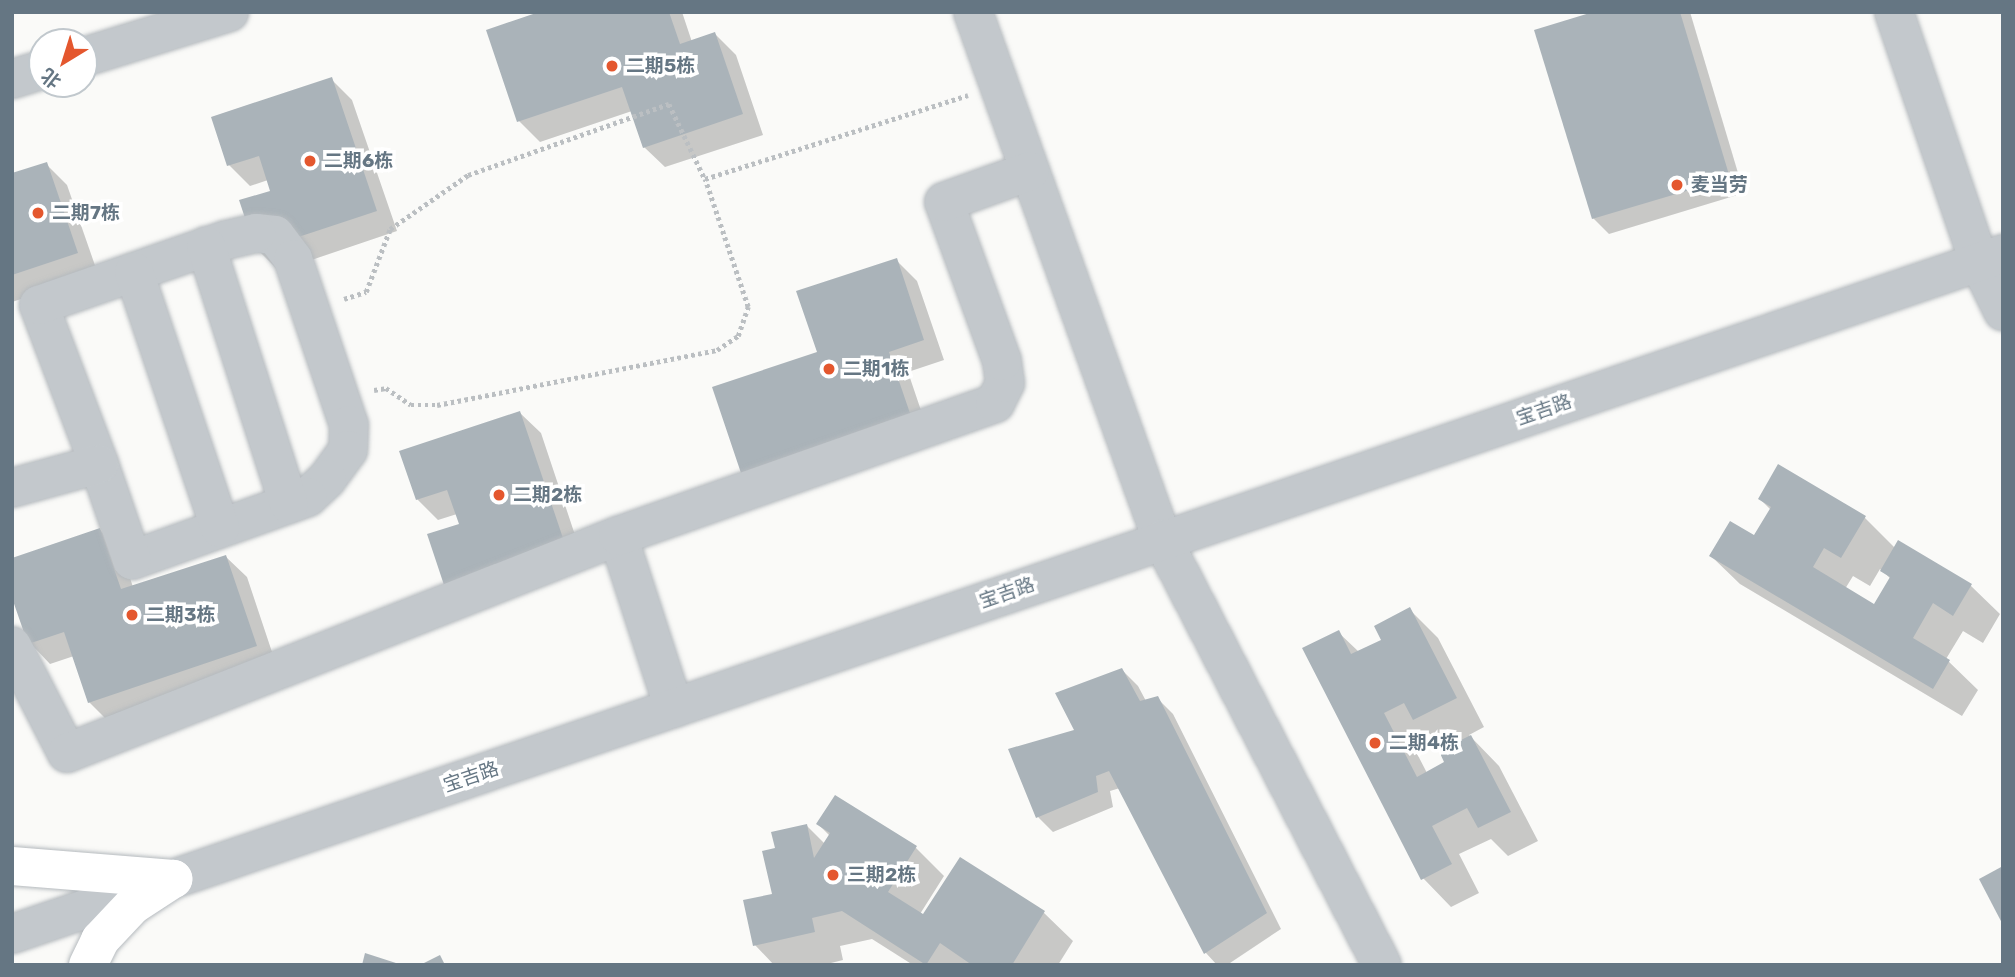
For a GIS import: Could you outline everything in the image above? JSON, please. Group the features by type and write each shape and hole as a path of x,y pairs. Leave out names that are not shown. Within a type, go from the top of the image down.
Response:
{"main road":[{"path":"12,866 35,871 173,879"},
{"path":"88,965 100,940 133,905 173,879"}],"street":[{"path":"98,53 229,12"},
{"path":"973,12 1162,539 1382,965"},
{"path":"1894,12 1991,258 2003,311"},
{"path":"12,646 67,753 618,536 995,403 1005,383 1002,361 944,202 1030,171"},
{"path":"256,233 275,235 293,259 310,311 349,425 348,450 327,479 308,497 132,560 39,305 206,246 256,233"},
{"path":"206,246 289,504"},
{"name":"宝吉路","path":"12,934 1991,258"},
{"path":"134,272 220,528"},
{"path":"12,488 99,464"},
{"path":"618,536 674,708"}],"path":[{"path":"705,180 999,85"},
{"path":"310,311 366,292 390,229 468,175 669,104 705,180 748,307 738,336 717,350 437,405 411,405 386,388 339,396"}],"building":[{"name":"二期5栋","path":"539,12 669,12 680,44 715,32 743,114 643,148 622,87 517,122 486,30"},
{"path":"1593,12 1680,12 1730,178 1592,219 1534,30"},
{"name":"二期6栋","path":"332,77 377,211 256,251 239,200 270,191 259,156 227,166 211,117"},
{"name":"二期7栋","path":"47,162 78,253 12,275 12,173"},
{"name":"二期1栋","path":"897,258 924,340 889,352 913,422 743,479 712,387 817,352 796,291"},
{"name":"二期2栋","path":"520,411 565,544 444,585 427,534 459,524 447,490 416,500 399,451"},
{"path":"1778,464 1866,516 1841,558 1824,548 1813,567 1874,604 1890,577 1880,571 1898,540 1972,584 1953,616 1933,603 1913,638 1950,660 1933,689 1709,556 1730,521 1754,535 1771,507 1758,499"},
{"name":"二期3栋","path":"100,528 121,589 226,555 257,646 88,703 64,632 28,644 12,598 12,558"},
{"name":"二期4栋","path":"1410,607 1457,698 1413,720 1404,703 1384,713 1417,777 1444,762 1439,751 1471,735 1511,812 1478,828 1467,808 1432,826 1452,864 1421,880 1302,648 1339,630 1351,654 1381,640 1374,626"},
{"path":"1122,668 1140,701 1158,696 1267,913 1204,954 1109,771 1096,776 1098,792 1036,818 1008,749 1074,730 1055,693"},
{"name":"三期2栋","path":"835,795 917,846 888,892 923,914 960,857 1045,911 1012,965 972,965 940,943 926,965 842,911 812,918 815,932 753,946 743,900 772,894 762,851 775,848 771,832 807,824 814,858 830,833 816,824"},
{"path":"2003,866 2003,925 1979,879"},
{"path":"365,953 399,964 399,965 362,965"},
{"path":"440,955 445,965 420,965"}],"place":[{"name":"二期5栋","path":"612,66"},
{"name":"二期6栋","path":"310,161"},
{"name":"麦当劳","path":"1677,185"},
{"name":"二期7栋","path":"38,213"},
{"name":"二期1栋","path":"829,369"},
{"name":"二期2栋","path":"499,495"},
{"name":"二期3栋","path":"132,615"},
{"name":"二期4栋","path":"1375,743"},
{"name":"三期2栋","path":"833,875"}]}
